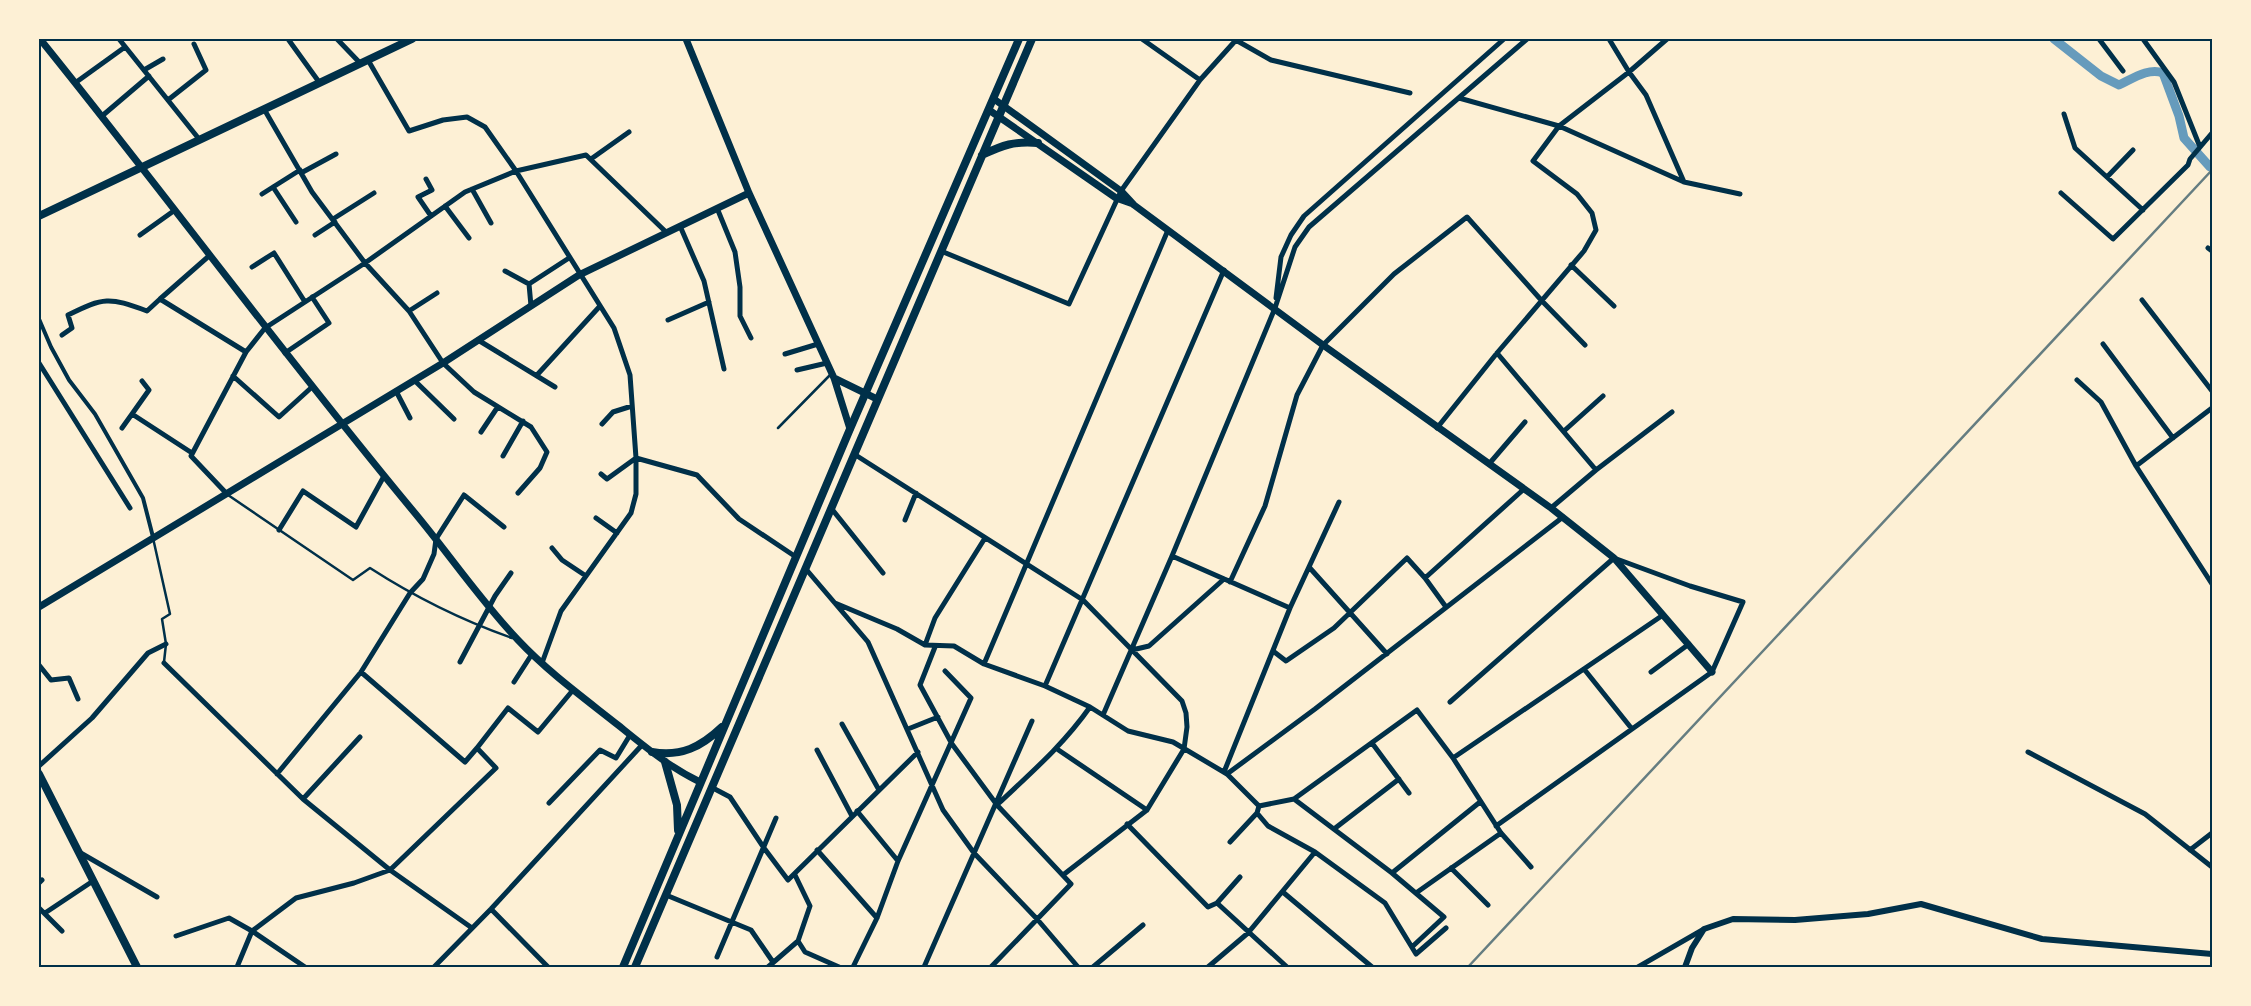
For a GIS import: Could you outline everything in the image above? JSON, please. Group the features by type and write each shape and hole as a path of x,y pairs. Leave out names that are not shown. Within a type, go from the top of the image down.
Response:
{"main road":[{"path":"40,39 142,166 312,388 436,539 489,608 542,664 573,690 665,762 710,787"},
{"path":"39,216 263,108 412,39"},
{"path":"686,39 749,193 833,376 850,429"},
{"path":"622,967 850,429 1019,39"},
{"path":"635,967 710,787 1032,39"},
{"path":"994,99 1121,191 1134,205 1323,345 1551,508 1614,558 1712,672"},
{"path":"989,110 1116,198 1134,205"},
{"path":"982,155 1007,144 1018,142 1038,143"},
{"path":"39,607 443,363 579,275 749,193"},
{"path":"833,376 877,399"},
{"path":"652,752 666,754 691,749 702,744 725,724"},
{"path":"665,762 677,805 678,834"},
{"path":"39,775 137,967"}],"street":[{"path":"119,39 200,139"},
{"path":"288,39 319,82"},
{"path":"337,39 360,63"},
{"path":"1142,39 1200,80"},
{"path":"941,251 1069,304 1116,198 1200,80 1235,39 1271,60 1410,93"},
{"path":"1275,308 1281,257 1291,235 1304,216 1504,39"},
{"path":"1103,715 1172,556 1275,308 1295,247 1309,227 1527,39"},
{"path":"1609,39 1629,72 1646,95 1684,182"},
{"path":"1438,428 1497,353 1584,251 1596,230 1592,213 1577,194 1533,161 1559,126 1629,72 1667,39"},
{"path":"2099,39 2123,71"},
{"path":"2143,39 2174,82 2200,147"},
{"path":"168,100 206,70 194,44"},
{"path":"75,83 125,47"},
{"path":"144,70 163,59"},
{"path":"368,60 409,131 443,120 467,117 485,127 516,171 579,275 614,328 630,374 636,458 636,494 631,513 561,611 542,664"},
{"path":"102,116 150,78"},
{"path":"1459,98 1559,126 1684,182 1740,194"},
{"path":"263,108 301,172 334,221 365,262 409,311 443,363 474,392 497,408 531,427 547,452 540,468 518,493"},
{"path":"2064,114 2075,148 2143,210"},
{"path":"590,159 629,132"},
{"path":"2061,192 2113,239 2188,165 2190,159 2212,133"},
{"path":"2107,177 2133,150"},
{"path":"262,194 336,154"},
{"path":"227,494 191,456 246,352 265,328 472,189 516,171 586,155 667,232"},
{"path":"426,179 432,190 418,197 431,216"},
{"path":"273,187 296,222"},
{"path":"472,189 491,223"},
{"path":"315,235 374,193"},
{"path":"445,206 469,238"},
{"path":"717,208 734,252 740,287 740,316 751,338"},
{"path":"140,235 175,210"},
{"path":"1230,582 1265,506 1298,394 1323,345 1394,274 1467,217 1542,301 1585,345"},
{"path":"680,226 704,281 724,369"},
{"path":"984,664 1168,230"},
{"path":"252,267 274,253 305,302"},
{"path":"62,335 72,328 68,315 90,304 105,300 121,301 147,311 210,255"},
{"path":"529,284 569,258"},
{"path":"1571,265 1614,306"},
{"path":"1045,686 1224,270"},
{"path":"506,271 529,284"},
{"path":"529,284 531,306"},
{"path":"409,311 437,293"},
{"path":"285,353 329,323 312,297"},
{"path":"160,299 246,352"},
{"path":"2142,300 2212,391"},
{"path":"668,320 709,302"},
{"path":"537,375 600,306"},
{"path":"39,319 51,348 69,380 96,414 143,498 153,537"},
{"path":"478,340 555,386"},
{"path":"785,354 818,344"},
{"path":"2103,344 2173,438"},
{"path":"1497,353 1596,470"},
{"path":"39,363 130,508"},
{"path":"796,370 827,363"},
{"path":"233,376 279,417 312,388"},
{"path":"122,428 149,390 142,380"},
{"path":"414,380 454,419"},
{"path":"2077,380 2100,402 2136,466 2212,584"},
{"path":"396,391 410,418"},
{"path":"1564,431 1603,396"},
{"path":"602,424 613,412 632,406"},
{"path":"481,432 497,408"},
{"path":"2136,466 2212,408"},
{"path":"1551,508 1596,470 1672,412"},
{"path":"132,414 192,453"},
{"path":"503,456 523,422"},
{"path":"1489,464 1526,422"},
{"path":"854,454 1082,600 1182,701 1186,713 1187,727 1184,749 1147,810 1063,876"},
{"path":"601,474 607,479 636,458"},
{"path":"636,458 697,475 739,519 796,557"},
{"path":"279,530 303,491 356,527 384,476"},
{"path":"1425,578 1524,489"},
{"path":"905,520 916,493"},
{"path":"277,774 361,672 410,593 423,579 434,554 436,539 464,495 504,527"},
{"path":"1226,773 1290,608 1339,502"},
{"path":"831,508 882,573"},
{"path":"1226,773 1315,709 1562,517"},
{"path":"596,518 617,533"},
{"path":"925,645 935,618 985,538"},
{"path":"552,548 562,560 586,576"},
{"path":"1172,556 1290,608"},
{"path":"1273,651 1286,661 1334,628 1407,558 1425,578 1446,607"},
{"path":"1450,702 1614,558 1690,586 1743,602 1712,672 1496,826"},
{"path":"805,567 868,642 943,810 974,853 1037,919 1078,967"},
{"path":"1310,567 1387,654"},
{"path":"460,662 489,608 511,573"},
{"path":"1132,650 1149,646 1224,579"},
{"path":"836,603 897,629 925,645 935,647 954,646 984,664 1045,686 1090,707 1128,731 1173,742 1226,773 1259,806"},
{"path":"1453,758 1663,614"},
{"path":"39,766 92,718 148,653 166,644"},
{"path":"1651,672 1688,644"},
{"path":"935,647 920,685 952,744 997,805 1071,884 991,967"},
{"path":"514,682 532,654"},
{"path":"164,663 302,799 390,870 472,928"},
{"path":"39,665 51,680 69,678 78,698"},
{"path":"1584,669 1632,729"},
{"path":"852,967 877,918 898,861 971,698 945,671"},
{"path":"361,672 465,762 508,708 538,732 573,690"},
{"path":"997,805 1057,749 1090,707"},
{"path":"1259,806 1294,799 1417,710 1453,758 1501,833 1531,867"},
{"path":"908,729 938,717"},
{"path":"924,967 997,805 1032,721"},
{"path":"842,724 879,790"},
{"path":"549,803 600,750 616,758 630,735"},
{"path":"302,799 360,737"},
{"path":"1372,743 1408,793"},
{"path":"434,967 491,909 642,745"},
{"path":"237,967 252,931 296,898 354,883 390,870 496,768 477,748"},
{"path":"1057,749 1147,810"},
{"path":"817,750 854,814 898,861"},
{"path":"710,787 730,798 788,880 918,752"},
{"path":"2028,752 2145,814 2212,867"},
{"path":"1334,829 1399,779"},
{"path":"1294,799 1392,872 1444,917 1413,946"},
{"path":"1392,872 1480,802"},
{"path":"1230,842 1258,813 1259,806"},
{"path":"1258,813 1268,826 1315,852 1385,903 1413,946 1416,954 1446,928"},
{"path":"717,957 776,818"},
{"path":"1127,824 1208,907 1217,903 1240,877"},
{"path":"1416,893 1501,833"},
{"path":"2190,850 2212,833"},
{"path":"817,850 877,918"},
{"path":"79,852 156,897"},
{"path":"1208,967 1248,933 1284,893 1315,852"},
{"path":"1451,868 1488,905"},
{"path":"768,967 798,941 810,906 795,875"},
{"path":"45,913 93,881"},
{"path":"1284,893 1372,967"},
{"path":"666,895 751,930 773,962"},
{"path":"1217,903 1287,967"},
{"path":"1638,967 1704,929 1733,920 1795,920 1868,914 1920,904 2042,940 2212,954"},
{"path":"39,908 62,930"},
{"path":"491,909 548,967"},
{"path":"176,936 228,918 252,931 305,967"},
{"path":"1093,967 1143,925"},
{"path":"1685,967 1692,948 1704,929"},
{"path":"798,941 805,952 839,967"}],"lane":[{"path":"778,428 833,376"},
{"path":"227,494 353,580 370,568 410,593 479,626 518,640"},
{"path":"153,537 170,614 162,619 166,644 164,663"}],"waterway":[{"path":"2054,39 2101,76 2119,85 2146,73 2163,73 2179,116 2184,138 2210,167"}],"railway":[{"path":"1468,967 2212,170"}]}
